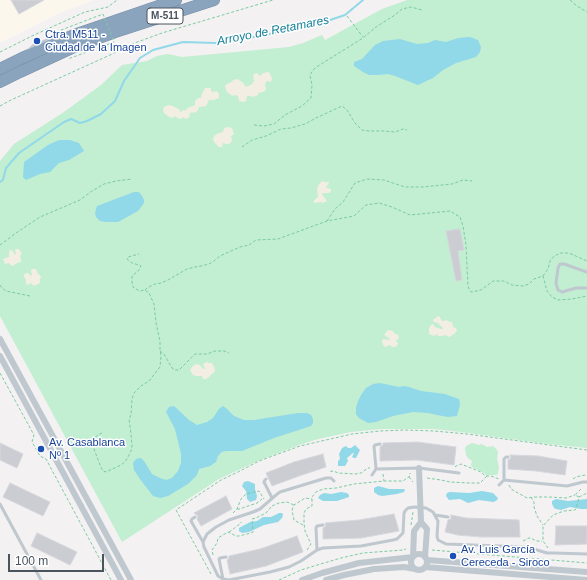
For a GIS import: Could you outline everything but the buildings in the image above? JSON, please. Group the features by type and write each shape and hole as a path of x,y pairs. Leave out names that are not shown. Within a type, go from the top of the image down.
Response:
{"highway":[{"name":"M-511","path":"0,69 74,35 176,0"},
{"name":"M-511","path":"0,82 74,47 214,0"}],"street":[{"path":"0,339 130,580"},
{"path":"0,356 121,580"},
{"path":"419,468 421,522 426,529 425,567"},
{"path":"415,568 411,562 413,557 414,531 421,522"},
{"path":"302,580 359,563 413,557 420,554 426,558 587,572"},
{"path":"326,580 374,569 404,567 420,570 425,567 587,580"}],"lane":[{"path":"105,41 115,32"},
{"path":"74,47 87,48"},
{"path":"587,272 560,264 556,283 558,290 562,292 576,288 587,288"},
{"path":"372,474 376,469 374,446 380,444"},
{"path":"508,457 504,459 502,482 509,480 567,486 586,482"},
{"path":"376,469 419,468 459,474"},
{"path":"203,542 207,534 216,527 260,509 280,492 326,478 331,478 334,481"},
{"path":"266,479 264,482 272,498"},
{"path":"0,504 41,580"},
{"path":"196,517 191,521 203,542 218,576 229,580 270,572 289,566 307,558 317,550 323,548 361,546 394,540 403,533 405,511 408,508 414,507 429,509 438,521 438,540 446,544 526,547 547,553 587,554"},
{"path":"434,515 448,517"},
{"path":"317,550 316,528 317,526 323,525"},
{"path":"223,579 219,559 226,556"}],"path":[{"path":"0,52 85,12 108,7 117,0"},
{"path":"0,106 132,44 162,33 273,0"},
{"path":"570,0 587,12"},
{"path":"254,125 264,126 274,124 302,106 311,98 312,85 310,75 313,70 364,37 402,9 411,7 422,10"},
{"path":"56,32 104,14 114,42 68,59"},
{"path":"347,16 364,37"},
{"path":"242,147 252,140 266,136 281,129 292,128 305,124 342,106 347,110 355,123 362,130 395,132 403,129 408,130"},
{"path":"0,245 40,217 80,200 104,184 116,180 132,178"},
{"path":"327,221 334,209 343,202 356,183 367,179 384,180 405,187 423,188 452,184 463,180 472,180"},
{"path":"138,254 128,257 127,259 141,266 132,276 133,287 137,290 145,290 155,284 168,280 187,269 209,264 220,256 240,247 249,245 256,240 278,239 327,221 354,216 366,205 379,203 410,215 450,211 460,217 468,257 468,287 471,292 481,290 493,281 504,281 512,285 523,286 529,284 534,279 543,276 547,291 552,297 558,300 587,296"},
{"path":"0,285 6,291 30,296"},
{"path":"102,433 98,434 94,438 94,449 103,471 106,472 121,465 128,457 132,446 129,419 131,415 134,393 149,381 160,367 160,341 154,304 149,293 145,290"},
{"path":"160,350 175,370 179,370 183,364 195,354 207,354 215,351 224,351 229,353"},
{"path":"0,373 34,435 32,442 40,456 46,459 111,580"},
{"path":"210,573 176,510 232,474 259,461 300,446 352,434 406,430 467,434 587,450"},
{"path":"454,473 456,466 461,464 481,472 485,476 499,478 502,482"},
{"path":"326,478 325,475 331,471 338,473 361,474 368,468 376,469"},
{"path":"311,544 304,525 304,513 306,509 312,506 312,497 314,494 323,488 336,488 384,481 403,481 410,476 410,468"},
{"path":"382,469 384,481"},
{"path":"427,478 450,482 469,483 480,482 487,476"},
{"path":"509,480 508,484 511,489 527,498 549,496 566,498 575,495 586,482"},
{"path":"233,519 231,515 237,509 241,499 246,494 259,491 267,502"},
{"path":"543,526 553,515 576,509 579,498 587,493"},
{"path":"575,495 579,498"},
{"path":"531,497 534,502 537,516 543,526 543,541 548,548"},
{"path":"237,509 257,503 263,498"},
{"path":"304,525 294,520 292,510 294,505 305,498 312,499"},
{"path":"271,507 287,502 294,505"},
{"path":"410,526 414,507"},
{"path":"213,566 215,565 212,550 217,543 218,538 228,532 239,536 253,532 252,520"},
{"path":"516,547 517,543 521,543 529,538 536,541 543,541"},
{"path":"279,580 301,570 341,558 363,553 404,550 407,548"},
{"path":"430,549 436,551 587,563"}],"shaded area":[{"path":"0,0 94,0 62,12 0,43"}],"green space":[{"path":"407,0 587,0 587,448 434,429 381,429 351,432 318,439 299,445 260,460 219,479 122,542 0,316 0,161 14,144 64,112 101,85 122,65 147,61 157,56 168,54 182,57 289,47 322,35 325,40 382,9"},
{"path":"472,443 479,445 482,444 487,447 493,446 497,450 499,467 497,475 486,475 472,467 472,461 466,455 465,449 466,446"}],"sand":[{"path":"269,72 272,78 271,82 267,81 265,84 266,90 258,93 256,96 247,96 246,101 239,101 238,96 232,96 226,90 225,86 233,80 238,79 246,87 252,84 254,81 253,75 256,73 260,76 263,73"},
{"path":"205,88 210,88 213,92 217,91 219,98 209,100 206,106 199,107 196,112 189,114 190,116 188,118 186,119 183,117 181,119 177,118 176,116 171,118 163,111 164,107 170,105 179,109 180,112 185,111 189,107 194,106 195,101 198,98 201,98"},
{"path":"224,128 232,128 234,134 231,136 232,141 229,144 223,143 222,147 219,147 214,142 214,136 223,132"},
{"path":"322,181 329,182 326,186 327,188 331,189 331,191 329,193 322,193 327,201 323,203 314,203 314,200 318,197 318,186"},
{"path":"16,249 19,249 22,254 20,256 21,262 12,266 9,263 5,264 3,259 9,257 10,250 12,250 15,255"},
{"path":"32,269 36,269 41,277 40,283 34,286 31,283 28,285 26,284 24,277 26,273 32,276"},
{"path":"438,316 442,321 446,320 452,322 453,327 456,328 457,331 449,337 445,335 438,336 437,334 434,336 429,334 429,328 433,324 435,327 443,329 433,320"},
{"path":"388,330 393,331 398,335 399,338 396,341 398,343 395,347 390,345 385,347 383,345 383,339 390,340 384,335"},
{"path":"207,362 212,363 215,371 209,377 203,379 202,376 193,375 190,370 193,366 196,364 200,365 204,369 203,364"}],"water":[{"path":"470,37 478,40 481,47 480,52 476,57 456,63 443,70 433,78 418,85 388,74 369,75 354,66 354,62 362,59 375,45 383,41 400,39 417,44 428,43 435,40 446,42 458,38"},
{"path":"59,140 70,140 79,143 84,151 69,160 59,163 50,172 40,174 26,180 23,177 24,162 48,145"},
{"path":"134,192 139,192 144,200 144,203 138,211 118,222 100,221 96,217 95,213 97,206"},
{"path":"380,383 445,394 459,399 460,405 457,416 448,417 413,412 368,423 359,418 356,414 358,401 366,388 373,384"},
{"path":"174,406 189,420 197,425 207,422 213,418 223,406 234,416 244,420 307,413 311,415 313,423 311,426 274,438 242,451 222,452 218,456 216,462 210,466 199,469 197,475 188,484 168,496 160,498 153,496 134,470 133,463 136,459 141,458 152,474 166,480 172,478 178,471 181,463 181,454 175,429 166,412 169,407"},
{"path":"355,445 360,450 356,458 352,457 353,453 347,458 348,461 345,466 338,466 338,461 340,459 339,454 342,448 346,446 351,448"},
{"path":"248,481 255,484 257,496 256,500 250,502 247,499 246,491 242,486 244,482"},
{"path":"378,486 389,489 405,490 404,492 397,494 382,496 374,492 374,488"},
{"path":"482,491 493,493 498,499 494,502 479,500 468,503 460,499 449,500 446,496 447,493 450,492 469,493"},
{"path":"341,492 347,493 349,497 337,501 323,501 318,498 324,493 331,494"},
{"path":"556,499 568,501 587,499 587,509 570,507 561,510 556,509 552,504 552,501"},
{"path":"282,513 283,515 278,522 264,525 249,532 242,533 239,531 239,528 250,522 257,521 263,517 271,517"}],"waterway":[{"name":"Arroyo de Retamares","path":"0,182 3,180 6,168 19,153 64,122 71,119 80,123 101,114 115,101 124,81 140,58 153,50 183,42 216,43 266,35 290,28 324,22 345,15 363,0"}],"place":[{"name":"Ctra. M511 - Ciudad de la Imagen","path":"37,41"},
{"name":"Av. Casablanca Nº 1","path":"41,449"},
{"name":"Av. Luis García Cereceda - Siroco","path":"453,556"}]}
